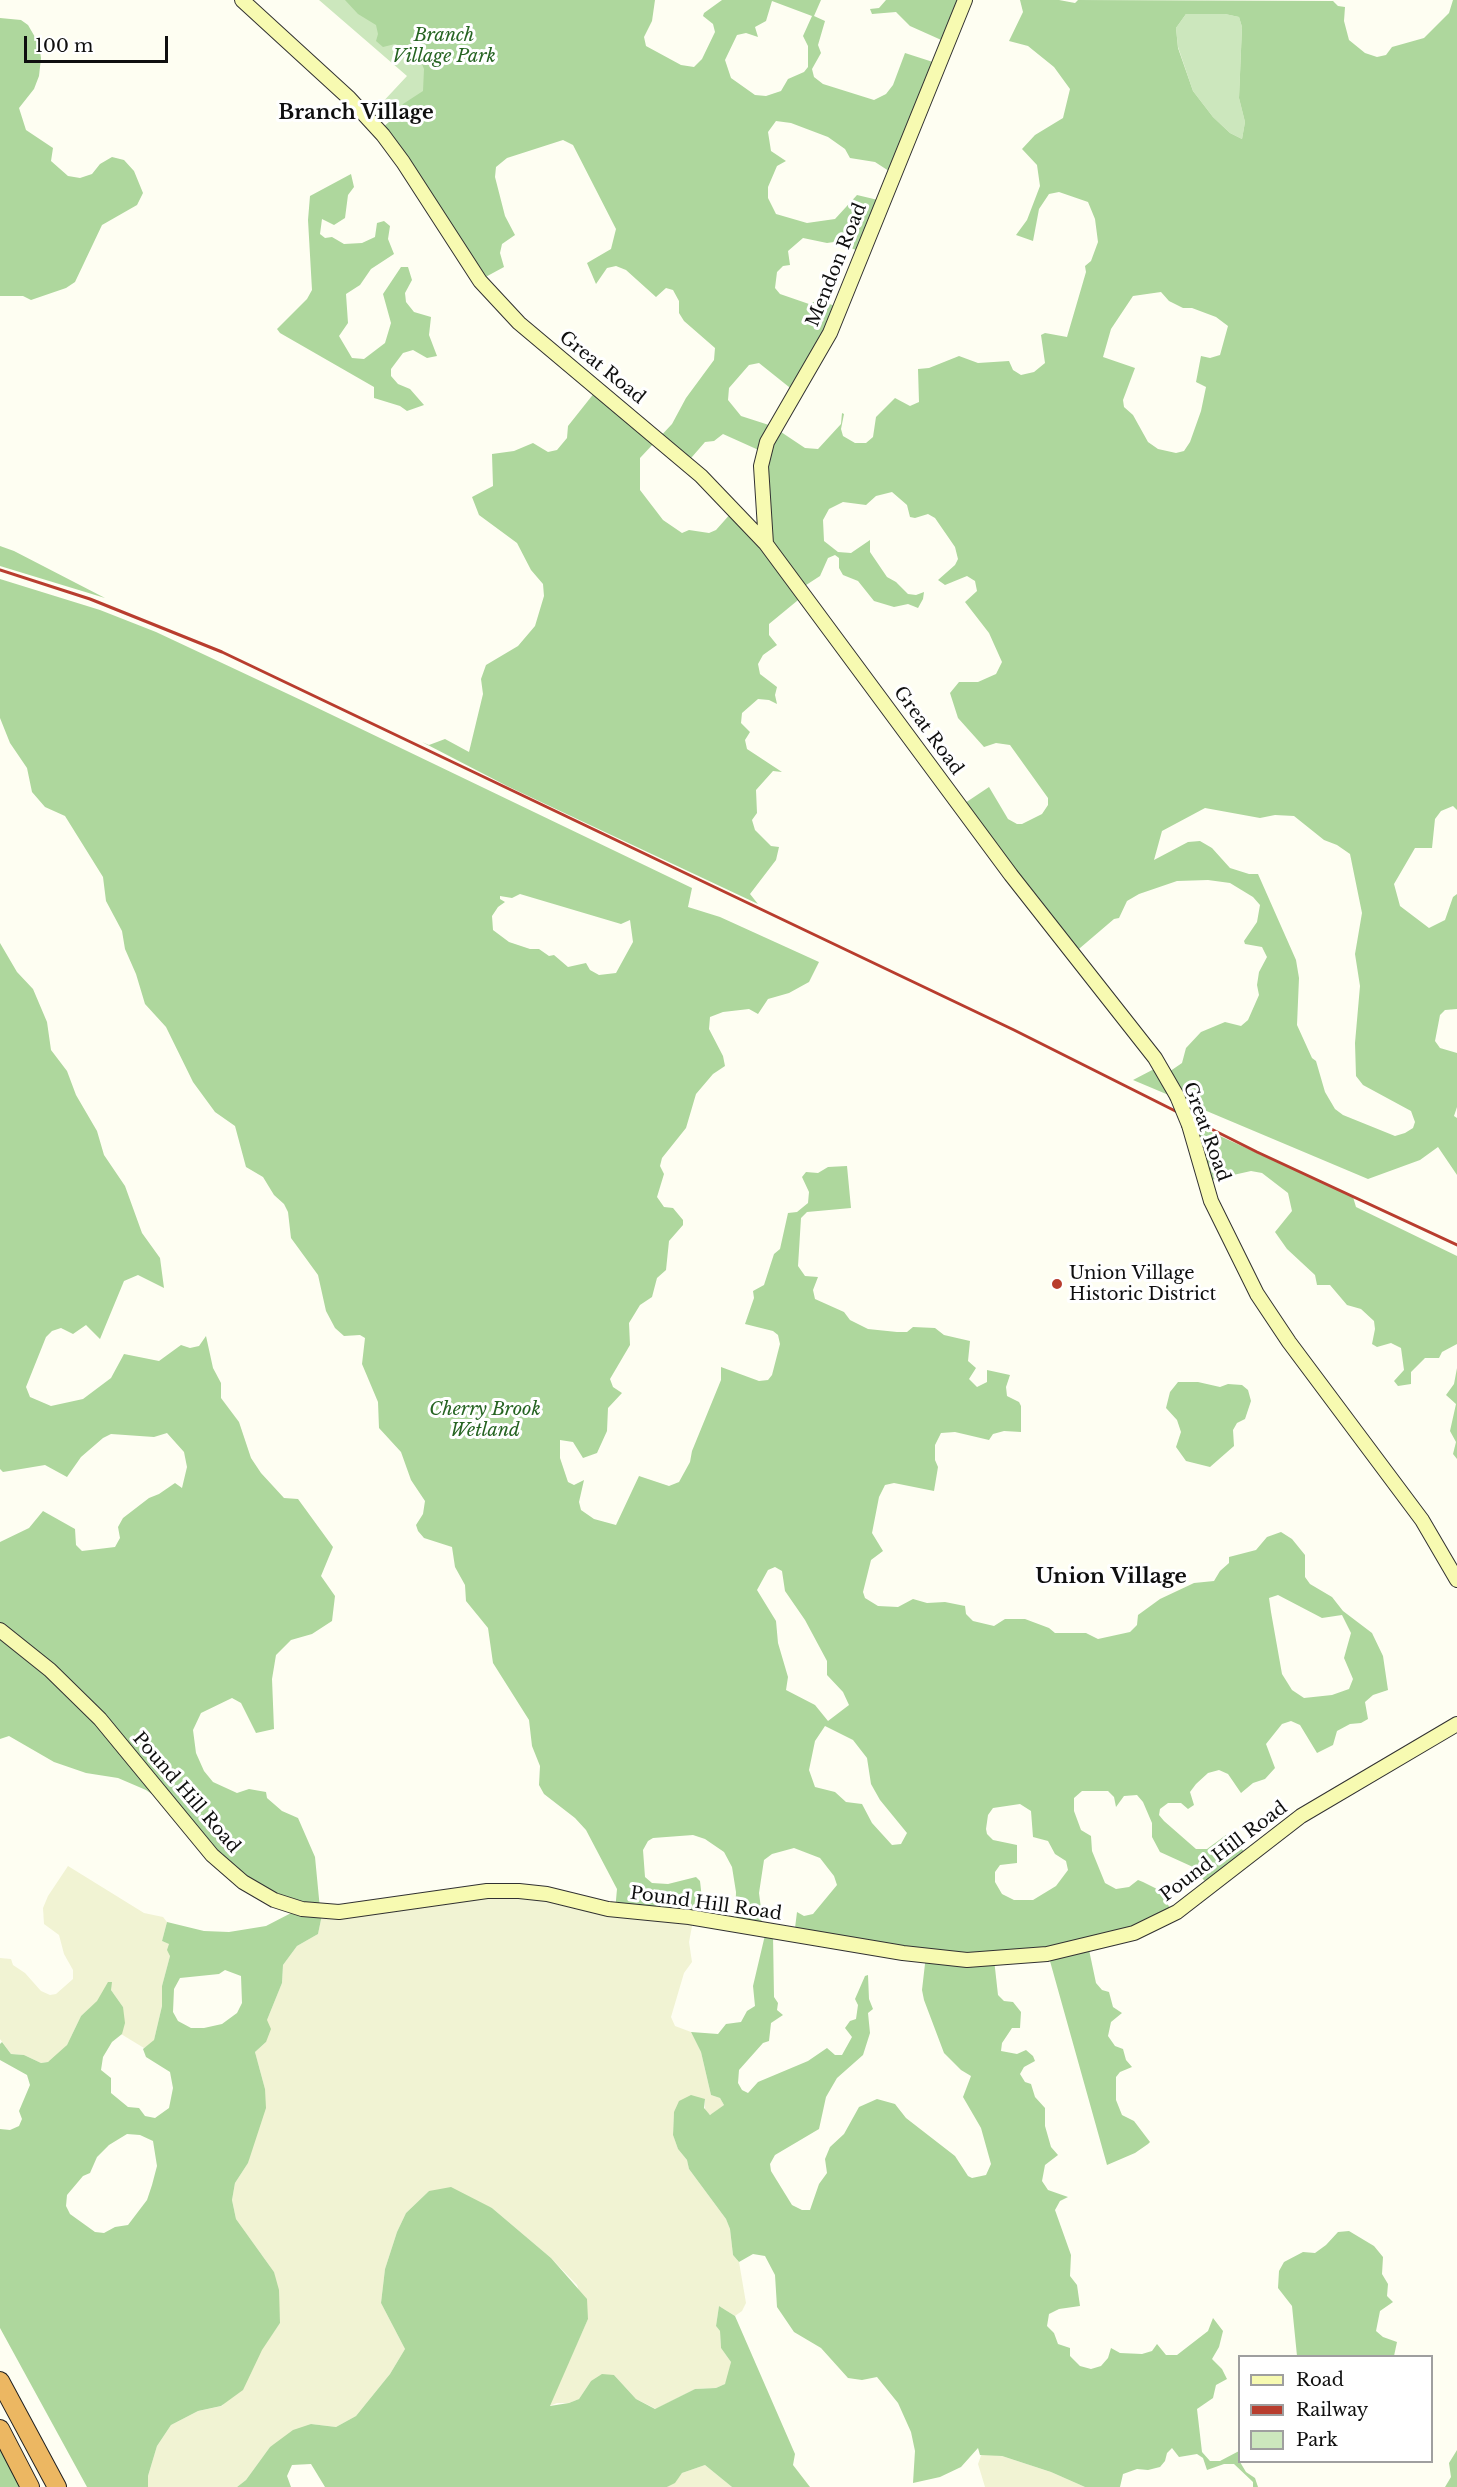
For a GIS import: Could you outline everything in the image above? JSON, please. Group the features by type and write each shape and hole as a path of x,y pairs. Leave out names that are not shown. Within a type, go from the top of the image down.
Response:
{"highway":[{"path":"0,2381 57,2487"},
{"path":"0,2429 30,2487"}],"street":[{"name":"Great Road","path":"242,0 349,98 383,135 414,178 480,281 519,323 701,476 766,544 1011,875 1155,1058 1177,1096 1189,1125 1211,1202 1257,1294 1289,1342 1422,1520 1457,1580"},
{"name":"Mendon Road","path":"766,544 761,465 767,442 830,333 965,0"},
{"name":"Pound Hill Road","path":"0,1630 50,1670 100,1719 212,1855 243,1882 274,1900 302,1909 339,1912 487,1891 519,1891 546,1894 608,1909 689,1917 903,1953 967,1960 1047,1954 1134,1933 1177,1912 1300,1816 1457,1724"}],"green space":[{"name":"Branch Village Park","path":"319,0 472,0 505,55 395,133 379,106 407,76"},
{"path":"345,0 655,0 652,21 644,37 646,46 681,65 694,67 702,59 715,32 713,24 703,16 704,13 722,0 821,0 814,16 825,21 818,45 821,53 812,69 814,77 823,84 874,100 886,94 893,85 905,53 936,63 892,173 875,162 850,158 845,149 828,137 791,123 776,121 768,132 771,151 786,161 777,166 768,187 768,198 776,214 807,223 835,219 857,195 878,200 859,251 834,242 827,243 803,238 788,251 790,265 783,266 777,272 775,288 780,294 809,304 818,300 838,307 794,391 759,363 749,365 729,388 728,400 741,416 772,426 805,448 818,449 841,424 842,413 844,414 841,429 843,436 855,443 866,443 873,437 876,417 895,398 910,406 919,402 918,369 929,368 959,356 978,363 1009,361 1013,370 1021,375 1034,372 1045,363 1041,335 1045,333 1067,337 1086,272 1085,266 1091,261 1098,242 1095,219 1088,202 1059,192 1049,194 1039,209 1033,241 1016,235 1027,220 1040,186 1037,165 1022,149 1035,135 1063,118 1070,89 1054,67 1028,46 1009,41 1023,12 1020,0 1059,0 1075,3 1078,0 1333,1 1338,6 1345,7 1344,21 1349,40 1365,53 1377,57 1386,55 1392,47 1424,38 1449,13 1453,0 1457,0 1457,810 1453,806 1441,811 1435,819 1432,848 1415,848 1394,884 1400,906 1429,928 1445,920 1453,897 1457,894 1457,1009 1445,1010 1440,1015 1435,1041 1440,1048 1457,1053 1457,1107 1454,1116 1457,1118 1457,1175 1438,1147 1420,1160 1368,1179 1133,1080 1156,1068 1163,1076 1182,1063 1186,1048 1201,1032 1225,1022 1241,1026 1248,1020 1259,995 1257,985 1259,972 1267,957 1262,947 1245,944 1244,941 1257,922 1260,905 1253,897 1230,883 1208,880 1177,881 1139,894 1127,901 1119,918 1114,919 1073,954 959,807 989,787 1008,819 1022,824 1042,814 1048,805 1048,798 1010,745 996,743 984,747 958,718 950,693 959,682 978,682 996,674 1002,662 989,633 965,602 977,591 975,581 967,576 945,585 938,580 955,565 958,559 955,547 935,518 928,514 915,518 910,517 907,505 892,492 876,496 866,505 843,502 829,509 823,520 824,541 838,552 851,553 870,540 870,552 887,577 908,594 916,595 924,592 918,608 908,604 894,607 874,601 858,581 843,575 839,568 839,558 835,555 828,558 820,576 800,589 803,596 769,624 769,635 777,645 763,655 758,664 760,674 777,687 775,695 777,704 769,700 758,699 742,713 741,723 750,732 745,740 747,749 782,772 773,771 756,790 757,813 752,820 755,830 771,846 779,847 776,860 750,894 758,904 507,786 422,742 429,745 445,739 469,752 483,694 481,679 486,665 518,646 535,626 544,596 543,584 531,570 517,543 479,515 472,497 493,486 492,454 514,451 533,443 548,452 557,450 567,438 568,426 595,392 656,441 672,424 686,398 714,360 715,348 684,321 679,313 679,301 673,290 666,288 656,297 626,270 616,266 607,268 596,284 587,263 611,249 616,229 573,145 563,140 507,158 496,167 495,177 505,216 515,235 502,244 500,253 504,267 480,280 377,132 395,117 403,104 423,91 424,69 419,57 410,50 395,44 383,47 376,41 378,34 376,25 358,14","holes":["772,1 812,16 803,36 808,46 808,67 804,72 788,79 781,91 766,96 755,95 731,78 725,60 737,35 746,33 758,37 755,27 766,21","1186,14 1225,14 1239,17 1242,27 1239,98 1245,122 1242,139 1230,133 1213,117 1193,91 1178,48 1176,28","1161,292 1169,301 1183,308 1192,308 1216,317 1228,326 1220,355 1210,358 1201,356 1196,382 1206,387 1201,411 1190,442 1184,451 1176,453 1158,449 1148,442 1133,415 1124,407 1123,400 1135,368 1103,357 1111,329 1133,296","723,434 763,452 761,538 732,512 716,530 709,533 689,530 682,533 663,520 640,490 640,458 655,442 685,465 705,442 714,441","1205,808 1260,818 1275,815 1294,816 1324,840 1350,854 1362,913 1355,954 1360,986 1355,1043 1356,1076 1363,1085 1411,1111 1415,1122 1413,1128 1395,1136 1343,1115 1335,1109 1325,1092 1316,1061 1312,1058 1297,1025 1299,978 1296,960 1258,874 1249,874 1230,868 1212,848 1200,841 1188,842 1154,860 1162,831"]},
{"path":"886,0 965,0 948,43 910,26 896,12 872,14 870,9 879,8"},
{"path":"1186,14 1225,14 1239,17 1242,27 1239,98 1245,122 1242,139 1230,133 1213,117 1193,91 1178,47 1176,28"},
{"path":"0,18 21,20 28,25 39,44 41,58 39,76 34,89 19,108 26,130 53,148 51,161 68,176 80,178 92,174 100,164 112,157 124,160 134,171 143,193 137,205 102,225 75,282 66,288 31,300 23,296 0,296"},
{"path":"351,174 354,187 348,195 345,218 334,225 322,219 320,234 325,238 332,237 344,244 362,243 375,237 377,223 384,221 390,226 388,239 394,254 371,269 360,285 346,294 348,323 339,336 352,358 364,359 385,343 391,323 383,294 401,267 408,267 412,280 405,293 406,302 414,312 431,317 429,335 437,356 427,358 413,350 403,353 391,369 391,376 398,384 410,389 424,405 407,411 400,406 374,398 374,387 280,333 277,329 307,299 312,290 308,220 310,196"},
{"path":"0,546 14,551 105,598 0,566"},
{"name":"Cherry Brook Wetland","path":"0,579 100,610 156,632 692,888 688,907 720,917 819,962 809,982 789,993 768,999 758,1014 749,1009 723,1012 710,1017 709,1029 723,1056 725,1066 713,1074 696,1094 686,1128 662,1158 660,1166 664,1174 657,1197 664,1207 673,1208 683,1220 683,1225 669,1241 666,1270 657,1278 652,1297 640,1305 629,1323 630,1345 610,1379 613,1387 622,1393 608,1408 607,1431 597,1453 583,1458 573,1442 560,1440 560,1458 568,1482 574,1485 584,1480 579,1502 581,1510 594,1519 616,1525 639,1476 669,1486 679,1482 690,1462 692,1451 721,1380 721,1367 759,1381 768,1380 772,1375 780,1344 778,1335 773,1331 745,1324 754,1298 753,1291 764,1285 774,1254 780,1249 788,1213 797,1212 808,1203 809,1192 802,1177 806,1172 818,1173 828,1167 847,1166 851,1208 807,1212 801,1218 798,1266 805,1276 818,1277 813,1290 815,1299 844,1312 850,1320 868,1329 907,1332 913,1327 935,1328 944,1335 970,1341 968,1361 976,1368 969,1379 977,1387 987,1382 987,1370 1010,1375 1006,1387 1007,1396 1019,1402 1021,1406 1021,1432 1004,1431 993,1434 989,1440 955,1432 941,1433 935,1445 935,1460 938,1467 934,1491 894,1483 885,1485 879,1497 872,1533 883,1551 871,1560 863,1592 865,1598 878,1606 898,1607 913,1599 927,1603 945,1602 965,1606 966,1614 973,1621 994,1626 1005,1619 1025,1619 1049,1628 1055,1633 1086,1633 1098,1639 1130,1632 1137,1625 1138,1615 1160,1599 1194,1583 1214,1581 1229,1563 1229,1557 1256,1550 1267,1537 1281,1532 1292,1539 1305,1555 1305,1577 1310,1584 1332,1597 1343,1611 1372,1633 1383,1656 1388,1690 1373,1695 1365,1702 1368,1719 1361,1723 1350,1724 1337,1731 1333,1745 1317,1753 1300,1725 1291,1721 1282,1724 1266,1744 1275,1768 1265,1779 1253,1783 1241,1793 1228,1774 1219,1770 1208,1773 1190,1792 1194,1805 1188,1809 1181,1803 1168,1803 1160,1809 1159,1815 1164,1821 1196,1849 1207,1849 1226,1835 1246,1853 1208,1885 1193,1867 1160,1852 1152,1837 1152,1823 1143,1802 1137,1795 1124,1796 1116,1807 1114,1797 1108,1791 1082,1791 1074,1798 1074,1811 1081,1830 1091,1836 1092,1851 1105,1883 1116,1889 1129,1887 1138,1880 1143,1882 1159,1890 1173,1913 1088,1945 1096,1983 1102,1990 1109,1992 1113,2007 1122,2013 1111,2022 1108,2036 1115,2046 1123,2049 1126,2060 1132,2067 1120,2072 1116,2077 1116,2100 1122,2115 1134,2121 1150,2142 1148,2144 1135,2153 1107,2165 1048,1954 994,1959 998,1995 1004,2001 1013,2002 1021,2012 1020,2028 1012,2028 1002,2043 1001,2051 1017,2054 1026,2050 1033,2056 1035,2061 1024,2067 1020,2074 1025,2082 1031,2084 1035,2097 1045,2108 1045,2126 1051,2147 1058,2155 1045,2165 1042,2181 1048,2190 1068,2197 1060,2201 1055,2210 1071,2255 1070,2276 1077,2285 1080,2306 1059,2309 1049,2314 1047,2326 1054,2333 1058,2344 1070,2348 1070,2356 1080,2366 1091,2369 1101,2366 1108,2358 1111,2348 1120,2353 1142,2354 1152,2351 1157,2344 1166,2355 1177,2355 1208,2331 1213,2318 1223,2331 1219,2347 1212,2359 1222,2369 1227,2379 1216,2385 1213,2398 1197,2409 1202,2452 1210,2461 1220,2461 1238,2452 1238,2463 1255,2478 1258,2487 1253,2487 1253,2482 1234,2464 1224,2464 1207,2470 1203,2458 1197,2454 1179,2457 1172,2448 1160,2467 1148,2470 1137,2469 1123,2474 1120,2487 1085,2487 1051,2472 1002,2456 980,2455 978,2448 961,2467 940,2477 913,2483 915,2451 911,2432 898,2403 877,2377 862,2380 848,2378 821,2348 794,2332 777,2307 775,2275 765,2256 753,2254 739,2262 733,2255 730,2229 726,2219 689,2169 687,2160 678,2149 673,2135 674,2112 679,2101 691,2095 705,2099 704,2108 710,2115 724,2105 720,2098 711,2095 701,2052 691,2032 718,2034 726,2024 741,2022 747,2011 755,2006 753,1986 765,1935 773,1935 774,1997 778,2003 777,2010 783,2015 771,2023 769,2041 763,2043 739,2070 738,2083 742,2090 748,2093 758,2082 808,2061 827,2048 835,2055 842,2055 852,2037 845,2028 850,2021 856,2019 858,2005 855,1999 865,1976 868,1975 869,1999 873,2009 868,2013 870,2033 863,2055 837,2078 826,2097 819,2129 775,2155 770,2164 771,2171 792,2205 802,2210 810,2210 819,2184 827,2173 825,2159 830,2147 844,2134 859,2107 877,2099 895,2104 906,2118 955,2156 968,2176 972,2178 986,2175 991,2164 981,2128 963,2097 971,2076 961,2070 944,2053 924,2000 922,1990 926,1955 794,1936 797,1912 804,1916 813,1914 837,1885 834,1876 820,1858 794,1848 772,1854 764,1860 759,1893 762,1916 760,1932 735,1928 736,1892 732,1867 724,1852 705,1839 693,1835 653,1838 648,1841 643,1850 645,1877 652,1883 668,1884 696,1877 700,1881 702,1899 696,1919 615,1911 617,1889 586,1830 575,1818 544,1794 539,1785 540,1766 532,1746 529,1720 493,1663 488,1628 466,1601 465,1585 455,1567 452,1547 424,1538 418,1531 416,1525 423,1514 425,1501 411,1480 401,1452 379,1428 378,1402 362,1364 365,1338 360,1335 344,1336 335,1328 326,1311 318,1275 291,1238 288,1212 284,1204 274,1195 263,1177 246,1167 235,1126 215,1112 193,1082 166,1027 145,1004 125,949 122,931 106,901 103,877 65,816 45,807 32,792 27,768 10,743 0,718","holes":["520,894 621,924 630,920 633,942 616,973 599,975 590,970 586,963 568,967 554,955 549,956 539,949 530,949 509,942 493,930 492,916 505,902 500,899 500,896 512,898","775,1567 782,1571 785,1591 805,1620 827,1661 827,1675 843,1692 849,1705 828,1721 815,1705 786,1690 788,1677 778,1643 776,1621 757,1590 768,1570","1278,1595 1322,1618 1342,1615 1351,1633 1344,1658 1353,1679 1349,1689 1332,1695 1304,1698 1292,1690 1282,1674 1269,1598","825,1726 853,1740 867,1758 871,1784 880,1800 907,1833 901,1844 892,1845 872,1823 862,1804 846,1802 835,1792 815,1787 809,1770 815,1741","1020,1804 1031,1811 1033,1837 1048,1841 1055,1854 1066,1861 1068,1870 1056,1886 1033,1900 1014,1900 1002,1894 995,1882 995,1872 1000,1865 1017,1863 1017,1845 993,1840 987,1834 988,1815 993,1808"]},
{"path":"0,943 17,972 33,989 47,1022 51,1050 67,1071 76,1095 97,1131 104,1155 125,1186 142,1233 160,1258 164,1288 138,1275 124,1281 100,1339 86,1325 73,1334 61,1328 52,1331 46,1337 26,1387 30,1397 51,1406 83,1399 111,1378 124,1354 159,1361 181,1345 190,1348 199,1346 206,1336 213,1368 221,1383 221,1398 239,1422 251,1458 261,1473 284,1498 298,1499 333,1547 321,1576 335,1596 332,1621 312,1634 291,1640 276,1655 272,1679 274,1729 256,1733 241,1703 232,1698 201,1713 193,1730 196,1753 204,1771 213,1782 237,1793 249,1789 266,1792 267,1798 282,1811 298,1818 315,1857 320,1909 323,1910 318,1934 297,1946 283,1965 282,1983 267,2020 271,2029 266,2042 255,2052 265,2089 266,2108 248,2163 235,2183 232,2200 236,2219 274,2272 279,2290 280,2323 262,2350 243,2390 221,2406 198,2411 171,2425 157,2446 148,2476 148,2487 87,2487 0,2328 0,2129 10,2130 19,2126 22,2119 19,2111 30,2085 27,2075 0,2060 0,2044 2,2042 11,2054 24,2055 41,2063 48,2062 67,2045 81,2016 97,2001 108,1982 112,1982 111,1990 123,2007 125,2023 122,2034 112,2042 103,2057 101,2070 111,2078 111,2093 128,2107 139,2108 145,2116 155,2118 169,2108 173,2088 170,2072 146,2057 143,2049 154,2040 162,2006 162,1986 170,1956 167,1950 169,1944 162,1941 167,1922 204,1931 229,1932 266,1926 295,1911 243,1881 169,1806 146,1790 118,1778 86,1773 54,1762 9,1736 0,1739 0,1542 29,1528 43,1511 75,1529 76,1545 82,1551 115,1547 120,1538 118,1527 123,1518 149,1498 175,1483 182,1488 187,1467 184,1452 167,1433 154,1437 111,1434 81,1457 67,1477 45,1465 3,1472 0,1469","holes":["225,1970 241,1976 242,2003 237,2013 222,2024 204,2028 191,2028 178,2021 173,2012 174,1989 180,1978 219,1974","127,2134 140,2135 153,2141 157,2166 152,2185 147,2200 128,2225 115,2227 104,2233 95,2232 70,2214 66,2206 67,2195 83,2176 90,2173 97,2157 109,2145"]},
{"path":"1185,1120 1353,1197 1356,1207 1457,1256 1457,1344 1442,1352 1439,1358 1425,1358 1411,1372 1411,1384 1398,1386 1394,1381 1404,1370 1401,1348 1391,1343 1377,1347 1372,1344 1374,1321 1361,1309 1347,1305 1330,1285 1317,1285 1315,1275 1287,1249 1275,1232 1292,1211 1288,1193 1262,1173 1251,1171 1202,1182"},
{"path":"1457,1368 1457,1459 1453,1454 1456,1442 1450,1431 1456,1404 1446,1395 1454,1384"},
{"path":"1178,1382 1198,1382 1220,1387 1228,1384 1242,1385 1248,1390 1251,1401 1245,1419 1237,1423 1233,1430 1234,1446 1210,1467 1186,1461 1176,1447 1181,1432 1177,1420 1166,1408 1170,1392"},
{"path":"68,1866 144,1913 163,1917 167,1922 162,1941 170,1944 170,1956 162,1986 162,2006 151,2044 144,2048 121,2034 123,2007 111,1990 81,2016 67,2045 58,2056 41,2063 24,2055 11,2054 0,2039 0,1958 11,1959 13,1965 25,1973 41,1991 50,1995 56,1994 73,1979 73,1970 64,1954 59,1935 44,1924 43,1908 48,1896"},
{"path":"497,1893 693,1921 689,1942 692,1962 684,1973 671,2017 675,2026 691,2032 701,2052 711,2095 720,2098 724,2105 711,2115 705,2111 705,2099 674,2112 673,2135 678,2149 687,2160 689,2169 726,2219 730,2229 733,2255 739,2262 746,2303 742,2311 735,2316 719,2306 716,2326 720,2331 721,2348 731,2362 725,2384 716,2388 695,2389 656,2409 636,2399 614,2375 591,2381 579,2399 549,2406 588,2319 577,2285 551,2258 492,2208 429,2191 406,2213 385,2269 381,2303 405,2349 390,2374 356,2416 336,2427 311,2424 270,2447 246,2480 237,2487 148,2487 148,2476 157,2446 171,2425 198,2411 222,2406 280,2323 274,2272 236,2219 232,2200 235,2183 248,2163 265,2089 255,2052 266,2042 267,2020 282,1983 283,1965 297,1946 318,1934 323,1910"},
{"path":"451,2187 492,2208 551,2258 587,2299 588,2319 550,2406 579,2399 591,2381 602,2374 614,2375 636,2399 655,2409 695,2389 716,2388 725,2384 731,2362 721,2348 720,2331 716,2326 719,2306 735,2316 795,2454 793,2465 810,2487 732,2487 705,2465 682,2473 675,2483 667,2487 325,2487 311,2464 292,2465 287,2476 291,2487 237,2487 246,2480 270,2447 293,2430 311,2424 336,2427 356,2416 390,2374 405,2349 381,2303 385,2269 397,2232 406,2213 429,2191"},
{"path":"1349,2231 1374,2246 1383,2257 1382,2274 1388,2284 1387,2296 1393,2302 1380,2311 1376,2331 1383,2337 1397,2342 1394,2355 1297,2355 1292,2306 1278,2288 1279,2271 1284,2262 1303,2252 1315,2253 1338,2232"},
{"path":"0,2442 24,2487 0,2487"},
{"path":"1457,2450 1457,2487 1445,2487 1451,2477 1449,2463"},
{"path":"982,2453 1002,2456 1051,2472 1085,2487 985,2487 978,2464"},
{"path":"705,2465 732,2487 667,2487 675,2482 682,2473"}],"railway":[{"path":"0,570 90,599 222,652 1014,1030 1257,1152 1457,1245"}],"place":[{"name":"Union Village Historic District","path":"1057,1284"}],"district":[{"name":"Branch Village","path":"356,113"},
{"name":"Union Village","path":"1111,1577"}]}
